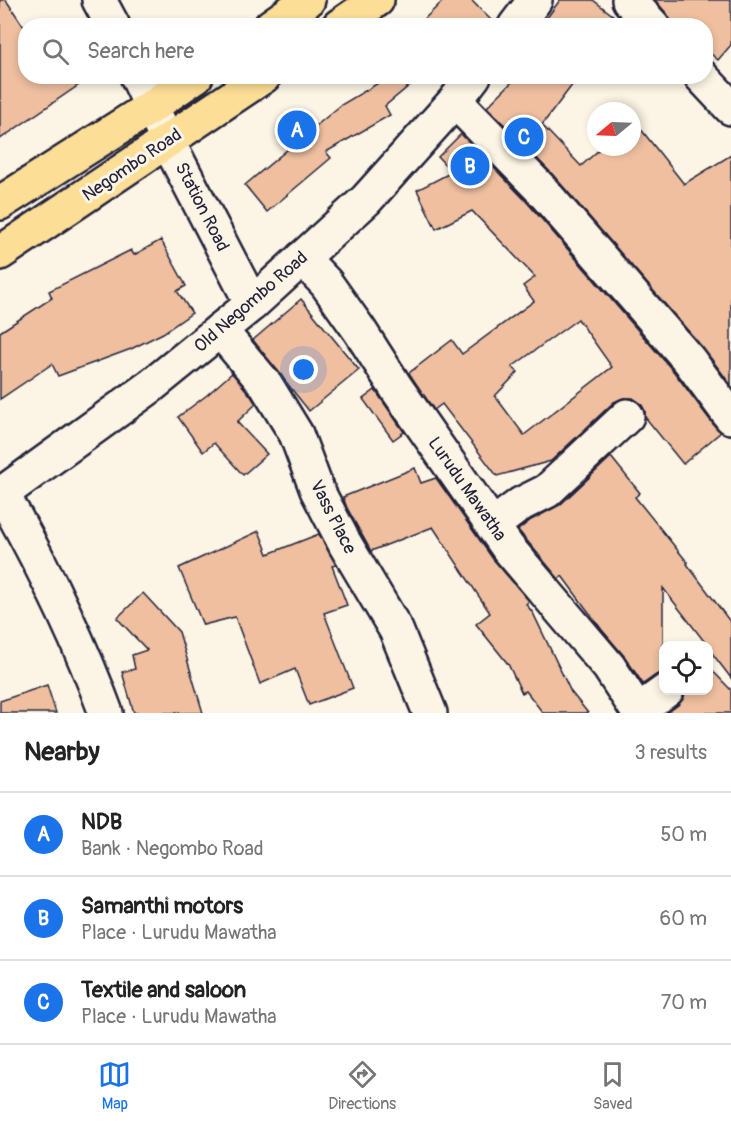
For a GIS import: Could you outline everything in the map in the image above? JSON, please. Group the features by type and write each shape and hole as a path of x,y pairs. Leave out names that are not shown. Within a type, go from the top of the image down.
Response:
{"highway":[{"path":"282,18 308,0"},
{"path":"351,18 377,0"},
{"name":"Negombo Road","path":"0,203 184,84"},
{"name":"Negombo Road","path":"0,254 252,84"}],"street":[{"path":"99,0 109,18"},
{"path":"520,18 535,0"},
{"path":"629,0 646,18"},
{"name":"Station Road","path":"141,84 168,142 252,304"},
{"path":"708,84 731,108"},
{"path":"465,89 539,187 689,360 731,417"},
{"name":"Old Negombo Road","path":"1,494 151,386 252,304 366,200 465,89"},
{"name":"Lurudu Mawatha","path":"302,258 326,283 508,548 609,667 639,712"},
{"name":"Vass Place","path":"220,330 266,385 296,434 322,499 345,544 396,630 430,713"},
{"path":"493,525 521,504 547,491 627,416"},
{"path":"1,494 22,528 63,611 106,713"},
{"path":"639,712 661,695"}],"building":[{"path":"0,0 6,0 18,18 18,84 80,84 0,139"},
{"path":"444,0 471,0 489,18 425,18"},
{"path":"560,0 593,0 617,18 547,18"},
{"path":"655,0 731,0 731,45 718,60 713,56 713,18 669,18"},
{"path":"376,84 411,84 385,106 390,115 326,152 331,158 267,212 245,185 341,105"},
{"path":"510,84 573,84 542,125 581,166 592,156 641,156 641,129 684,184 731,155 731,385 703,348 553,175 487,107"},
{"path":"461,134 525,200 674,372 721,432 683,464 645,417 641,404 633,398 623,398 614,402 551,461 497,476 442,404 434,410 409,373 452,340 462,354 534,301 523,286 535,277 472,211 436,229 417,190 452,172 438,157","holes":["578,319 612,367 524,435 495,396 518,372 512,367"]},
{"path":"161,240 186,286 177,291 192,313 163,333 131,349 58,376 52,364 0,399 0,332 52,298 49,291 131,250 134,255"},
{"path":"301,299 359,370 309,411 253,340"},
{"path":"232,373 256,404 237,422 267,454 243,475 214,443 203,452 178,417"},
{"path":"375,390 404,432 393,440 363,399"},
{"path":"611,457 640,493 635,497 688,563 731,623 731,678 713,655 713,641 704,641 663,588 663,641 659,641 659,674 643,684 625,657 562,576 559,579 518,530 531,520 560,505"},
{"path":"415,468 421,483 436,478 493,559 529,601 526,604 533,613 571,692 588,713 543,713 526,691 522,693 508,664 476,624 490,613 433,527 371,551 343,497"},
{"path":"259,531 268,554 319,534 336,565 332,566 347,605 324,613 353,688 309,705 295,669 260,684 235,617 203,625 179,568"},
{"path":"143,593 179,632 203,713 134,713 122,672 135,669 132,655 147,650 117,618"},
{"path":"713,671 731,690 731,713 667,713 684,698 684,695 713,695"},
{"path":"47,685 56,713 0,713 0,701"}],"place":[{"name":"NDB","path":"297,130"},
{"name":"Textile and saloon","path":"524,137"},
{"name":"Samanthi motors","path":"470,166"}]}
